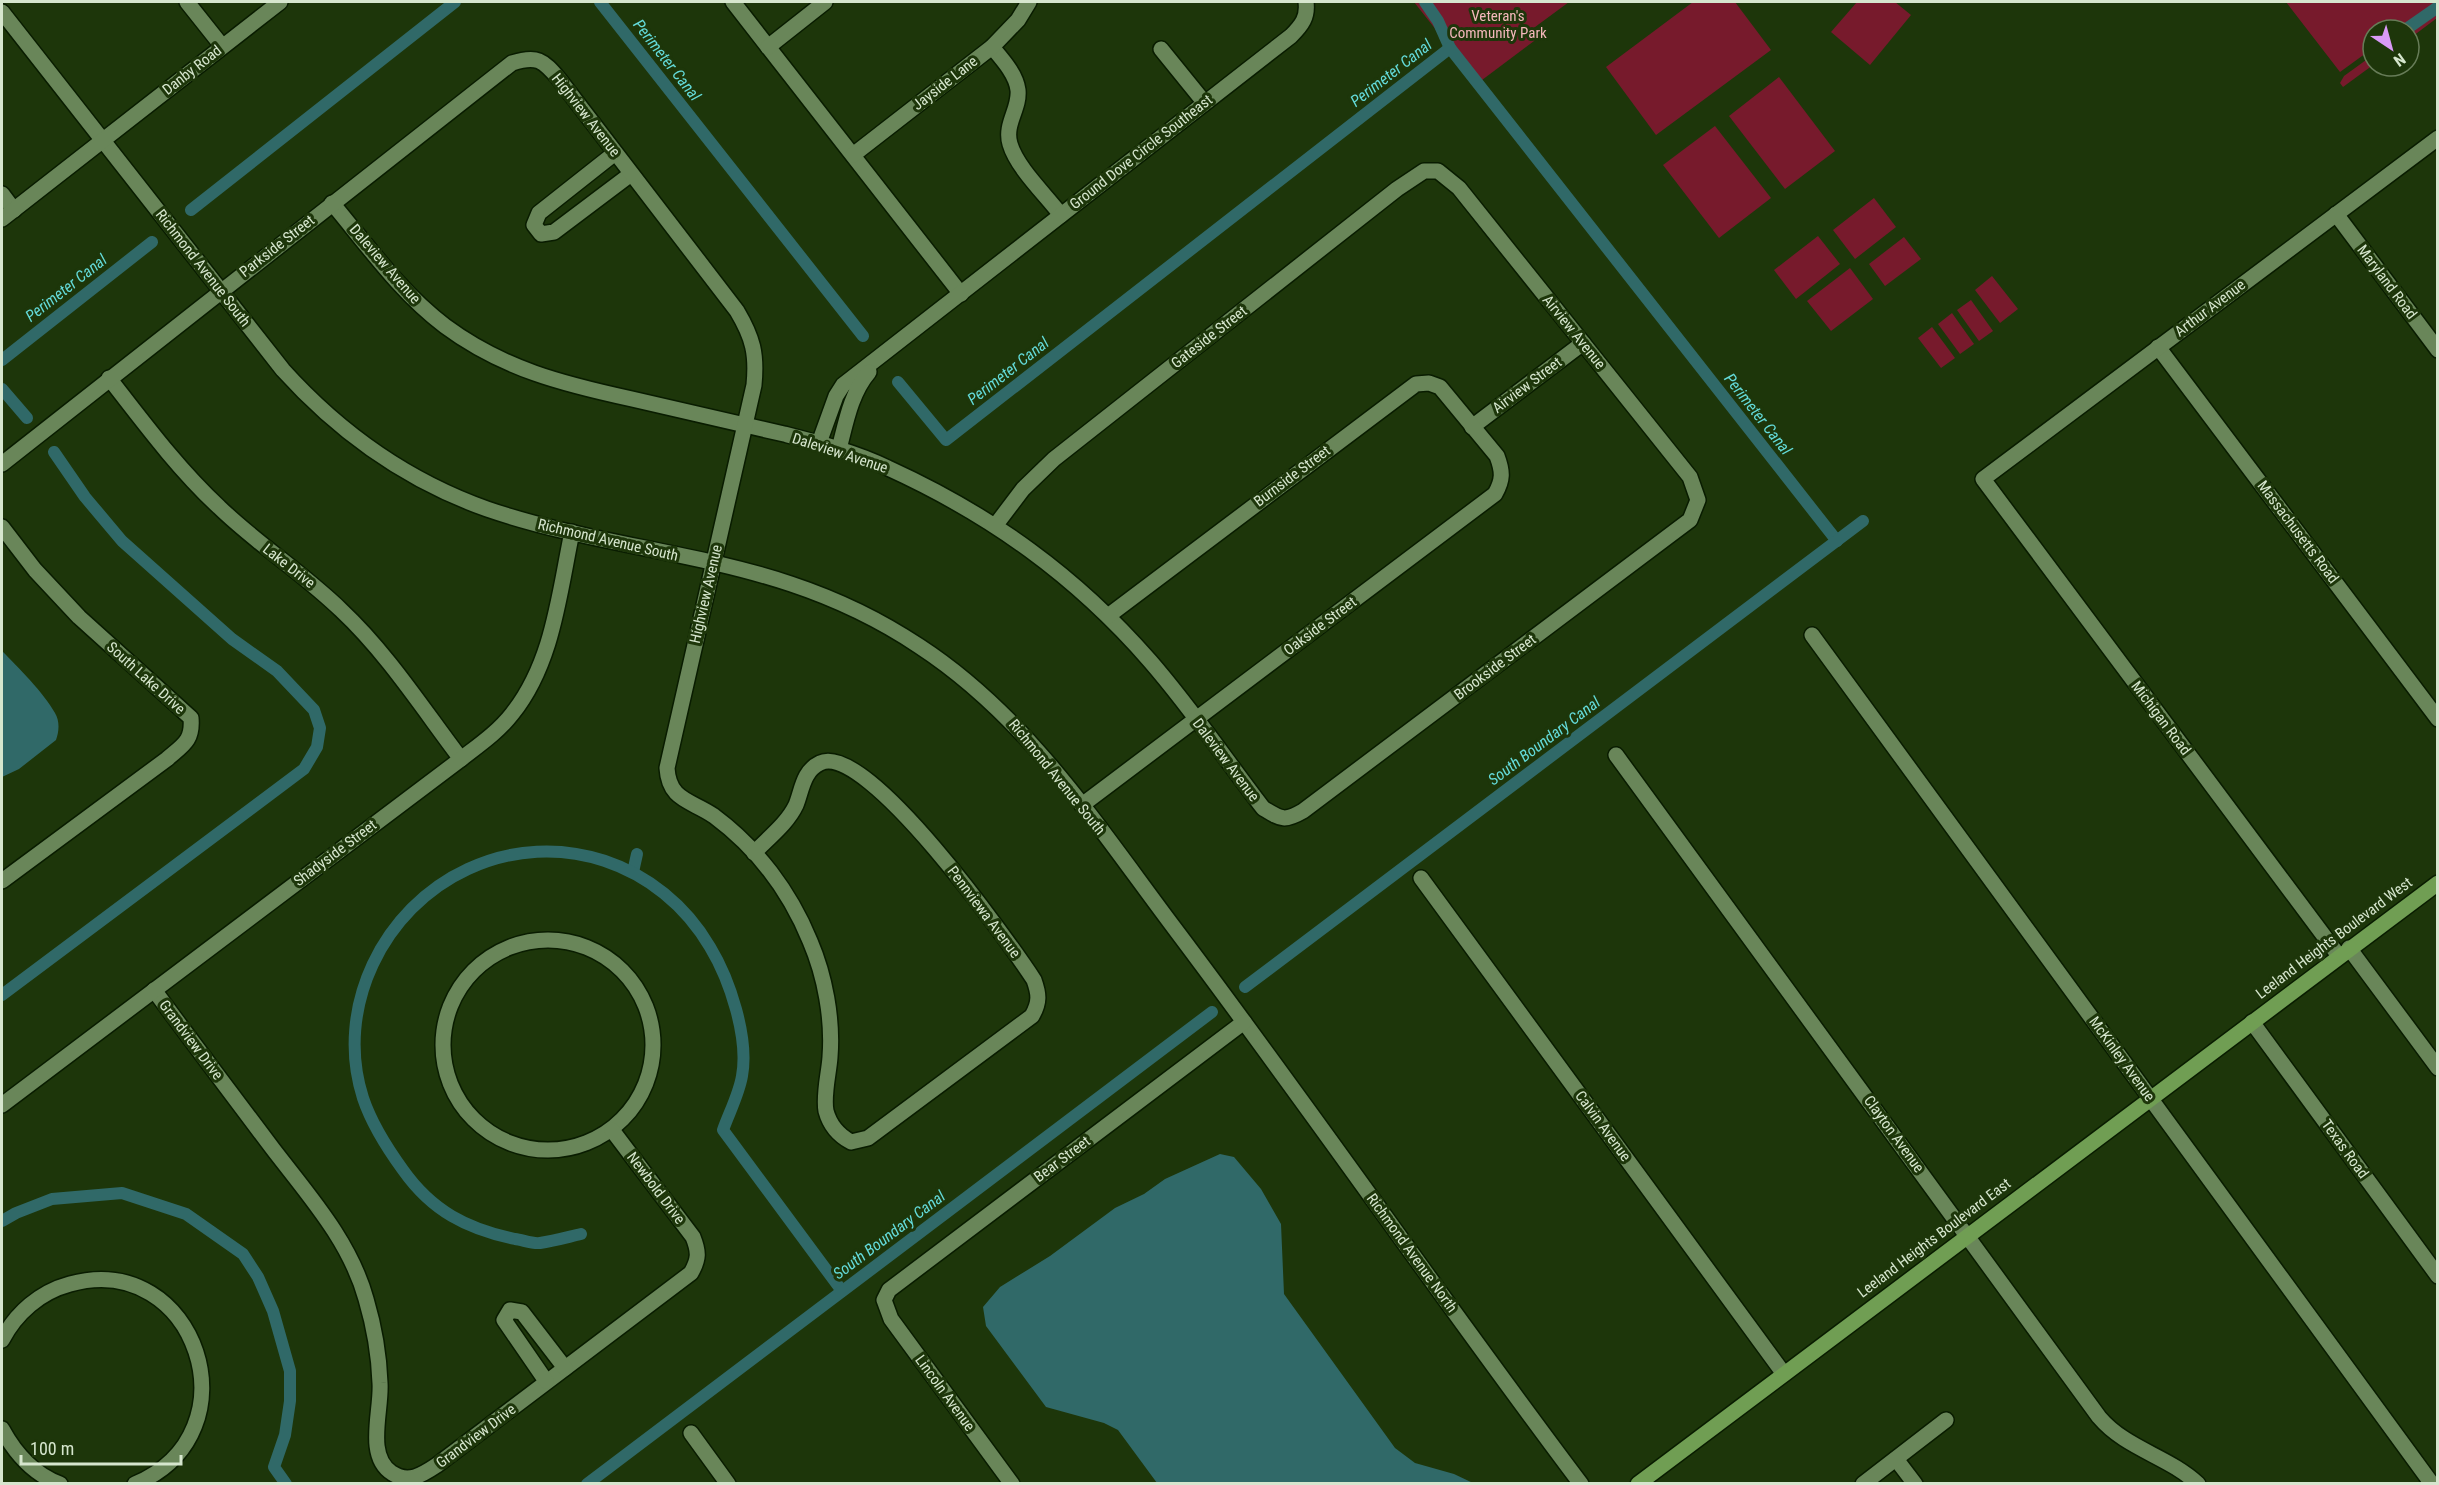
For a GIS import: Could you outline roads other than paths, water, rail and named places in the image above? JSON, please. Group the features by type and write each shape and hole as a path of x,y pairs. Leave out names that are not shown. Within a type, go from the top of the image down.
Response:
{"main road":[{"name":"Leeland Heights Boulevard West","path":"2252,1022 2438,883"},
{"name":"Leeland Heights Boulevard East","path":"1638,1484 2252,1022"}],"street":[{"path":"186,2 222,46"},
{"name":"Danby Road","path":"8,215 280,2"},
{"path":"733,2 961,294"},
{"path":"768,46 825,2"},
{"name":"Jayside Lane","path":"853,155 992,47 1018,20 1029,2"},
{"name":"Ground Dove Circle Southeast","path":"819,443 836,396 843,386 1301,26 1306,16 1306,2"},
{"name":"Richmond Avenue South","path":"2,12 221,291 301,389 330,417 378,453 411,474 483,507 572,532 774,579 813,592 885,625 919,645 957,672 1003,712 1029,739 1082,805 1244,1022"},
{"path":"992,47 1014,76 1018,91 1008,134 1010,146 1017,159 1061,215"},
{"path":"1161,49 1204,102"},
{"name":"Highview Avenue","path":"528,58 541,61 551,69 737,311 750,336 756,364 754,385 667,768 668,782 677,795 715,818 754,853 788,895 816,953 824,983 831,1054 826,1109 831,1125 841,1136 851,1142"},
{"name":"Parkside Street","path":"2,464 512,63 528,58"},
{"name":"Arthur Avenue","path":"1983,478 2438,138"},
{"path":"615,153 539,213 534,225 541,234 554,232 631,174"},
{"name":"Gateside Street","path":"996,526 1036,474 1077,440 1397,189 1424,171 1438,171"},
{"name":"Airview Avenue","path":"1438,171 1459,188 1690,477 1698,500"},
{"path":"2,194 8,215"},
{"name":"Daleview Avenue","path":"332,203 369,251 410,296 446,326 493,356 542,377 572,386 745,425 838,449 885,466 953,499 996,526 1054,567 1108,616 1152,663 1263,808 1280,819"},
{"name":"Maryland Road","path":"2336,214 2438,350"},
{"name":"Airview Street","path":"1472,427 1583,343"},
{"name":"Massachusetts Road","path":"2158,347 2438,719"},
{"path":"838,449 861,382 877,360"},
{"name":"Lake Drive","path":"110,378 164,448 200,489 248,534 308,579 362,631 461,759"},
{"name":"Burnside Street","path":"1108,616 1416,384 1429,383 1440,387 1472,427"},
{"name":"Oakside Street","path":"1082,805 1495,494 1502,482 1502,469 1497,456 1472,427"},
{"name":"Michigan Road","path":"1983,478 2344,952 2436,1062"},
{"name":"Brookside Street","path":"1280,819 1292,818 1303,811 1670,536 1690,520 1698,500"},
{"name":"South Lake Drive","path":"2,527 35,570 79,617 191,718 192,732 186,743 167,759 2,881"},
{"name":"Shadyside Street","path":"2,1105 461,759 487,739 512,715 534,681 550,631 572,532"},
{"name":"McKinley Avenue","path":"1812,635 2432,1484"},
{"name":"Clayton Avenue","path":"1616,755 2108,1427 2128,1443 2175,1465 2198,1484"},
{"name":"Pennviewa Avenue","path":"754,853 787,819 795,807 810,769 821,762 834,761 845,765 896,806 942,856 1024,965 1038,993 1039,1005 1032,1016 879,1131 868,1138 851,1142"},
{"name":"Calvin Avenue","path":"1421,878 1784,1374"},
{"path":"567,941 602,954 629,978 648,1011 653,1030 653,1057 643,1091 634,1106 612,1130 600,1138 571,1148 545,1151 524,1148 484,1129 462,1106 448,1077 443,1034 447,1014 454,999 482,964 511,947 530,942 567,941"},
{"name":"Grandview Drive","path":"154,990 330,1223 354,1266 366,1296 375,1331 381,1388 377,1448 387,1470 399,1478 412,1479 423,1474 691,1273 698,1261 698,1248"},
{"name":"Bear Street","path":"884,1300 889,1290 1244,1022"},
{"name":"Richmond Avenue North","path":"1244,1022 1581,1484"},
{"name":"Texas Road","path":"2252,1022 2438,1276"},
{"name":"Newbold Drive","path":"612,1130 693,1237 698,1248"},
{"path":"2,1340 14,1320 33,1302 54,1289 79,1281 104,1279 128,1284 151,1294 171,1310 188,1331 197,1350 203,1379 201,1403 195,1427 178,1453 165,1466 135,1484"},
{"name":"Lincoln Avenue","path":"884,1300 891,1319 1012,1484"},
{"path":"546,1382 504,1321 510,1310 522,1312 565,1368"},
{"path":"1863,1484 1946,1420"},
{"path":"2,1429 7,1454 60,1484"},
{"path":"691,1433 722,1481"},
{"path":"1896,1459 1915,1484"}],"water":[{"path":"2,651 50,705 58,719 58,734 56,740 19,769 2,777"},
{"path":"1220,1154 1234,1157 1261,1189 1281,1224 1284,1294 1395,1448 1415,1463 1454,1474 1473,1483 1157,1483 1118,1430 1104,1423 1046,1407 986,1326 983,1307 1000,1287 1050,1256 1115,1208 1144,1194 1165,1179"}],"waterway":[{"name":"Perimeter Canal","path":"191,210 455,2"},
{"name":"Perimeter Canal","path":"600,2 863,336"},
{"path":"1425,2 1438,21 1450,48"},
{"path":"2421,19 2438,7"},
{"name":"Perimeter Canal","path":"898,382 946,440 1450,48 1837,541"},
{"name":"Perimeter Canal","path":"2,360 152,242"},
{"path":"2,389 27,418"},
{"path":"2,995 304,769 317,747 320,728 314,710 277,671 232,639 122,541 85,497 54,452"},
{"name":"South Boundary Canal","path":"1245,987 1863,521"},
{"path":"581,1234 537,1243 481,1230 452,1216 426,1197 397,1162 380,1136 363,1098 356,1064 355,1030 361,996 373,964 390,935 412,909 438,886 468,869 502,857 537,852 571,853 604,861 636,874 664,893 689,918 710,947 731,992 743,1044 741,1083 723,1130 842,1291"},
{"path":"633,872 637,854"},
{"name":"South Boundary Canal","path":"587,1484 1212,1012"},
{"path":"2,1221 52,1199 122,1193 186,1214 243,1254 258,1277 273,1311 290,1371 290,1401 285,1435 274,1467 286,1484"}],"park label":[{"name":"Veteran's Community Park","path":"1498,24"}]}
